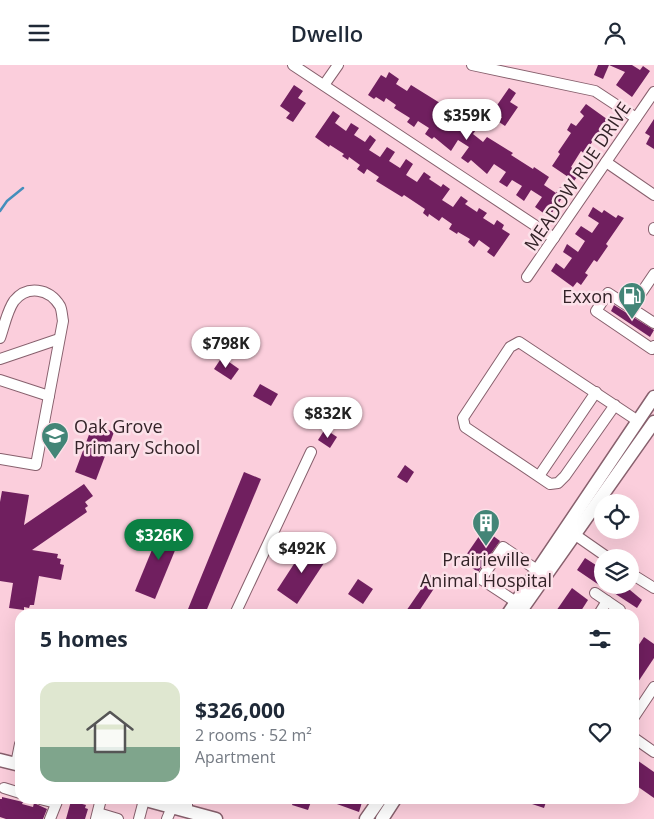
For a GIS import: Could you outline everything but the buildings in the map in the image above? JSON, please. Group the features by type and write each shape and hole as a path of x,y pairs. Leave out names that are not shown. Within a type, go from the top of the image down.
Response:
{"main road":[{"path":"518,608 537,570 654,397"},
{"path":"518,608 654,423"},
{"path":"0,760 15,764"},
{"path":"153,804 170,813 187,805 216,819"},
{"path":"366,819 376,804"},
{"path":"382,819 392,804"}],"street":[{"path":"293,65 554,238"},
{"path":"324,85 338,65"},
{"path":"472,65 595,91 636,118"},
{"name":"MEADOW RUE DRIVE","path":"527,277 654,92"},
{"path":"606,162 654,195"},
{"path":"631,308 654,274"},
{"path":"0,338 14,301 27,291 36,290 49,295 61,307 63,321 36,465 0,459"},
{"path":"654,323 608,293 596,311 652,349 654,346"},
{"path":"0,359 59,339"},
{"path":"615,405 565,476 558,483 550,484 465,427 463,422 463,418 510,347 519,342 596,392 615,405 638,421"},
{"path":"0,380 49,396"},
{"path":"539,476 596,392"},
{"path":"238,609 311,452"},
{"path":"574,534 596,549"},
{"path":"518,608 481,579 503,547 537,570"},
{"path":"639,579 654,588"},
{"path":"597,594 619,609"},
{"path":"602,609 608,601"},
{"path":"639,710 654,687"},
{"path":"639,742 654,752"},
{"path":"4,788 15,791"},
{"path":"50,819 56,804"},
{"path":"101,804 97,816 118,819"},
{"path":"139,819 142,804"}],"waterway":[{"path":"0,211 7,201 23,188"}],"place":[{"name":"Exxon","path":"632,320"},
{"name":"Oak Grove Primary School","path":"55,460"},
{"name":"Prairieville Animal Hospital","path":"486,547"}]}
